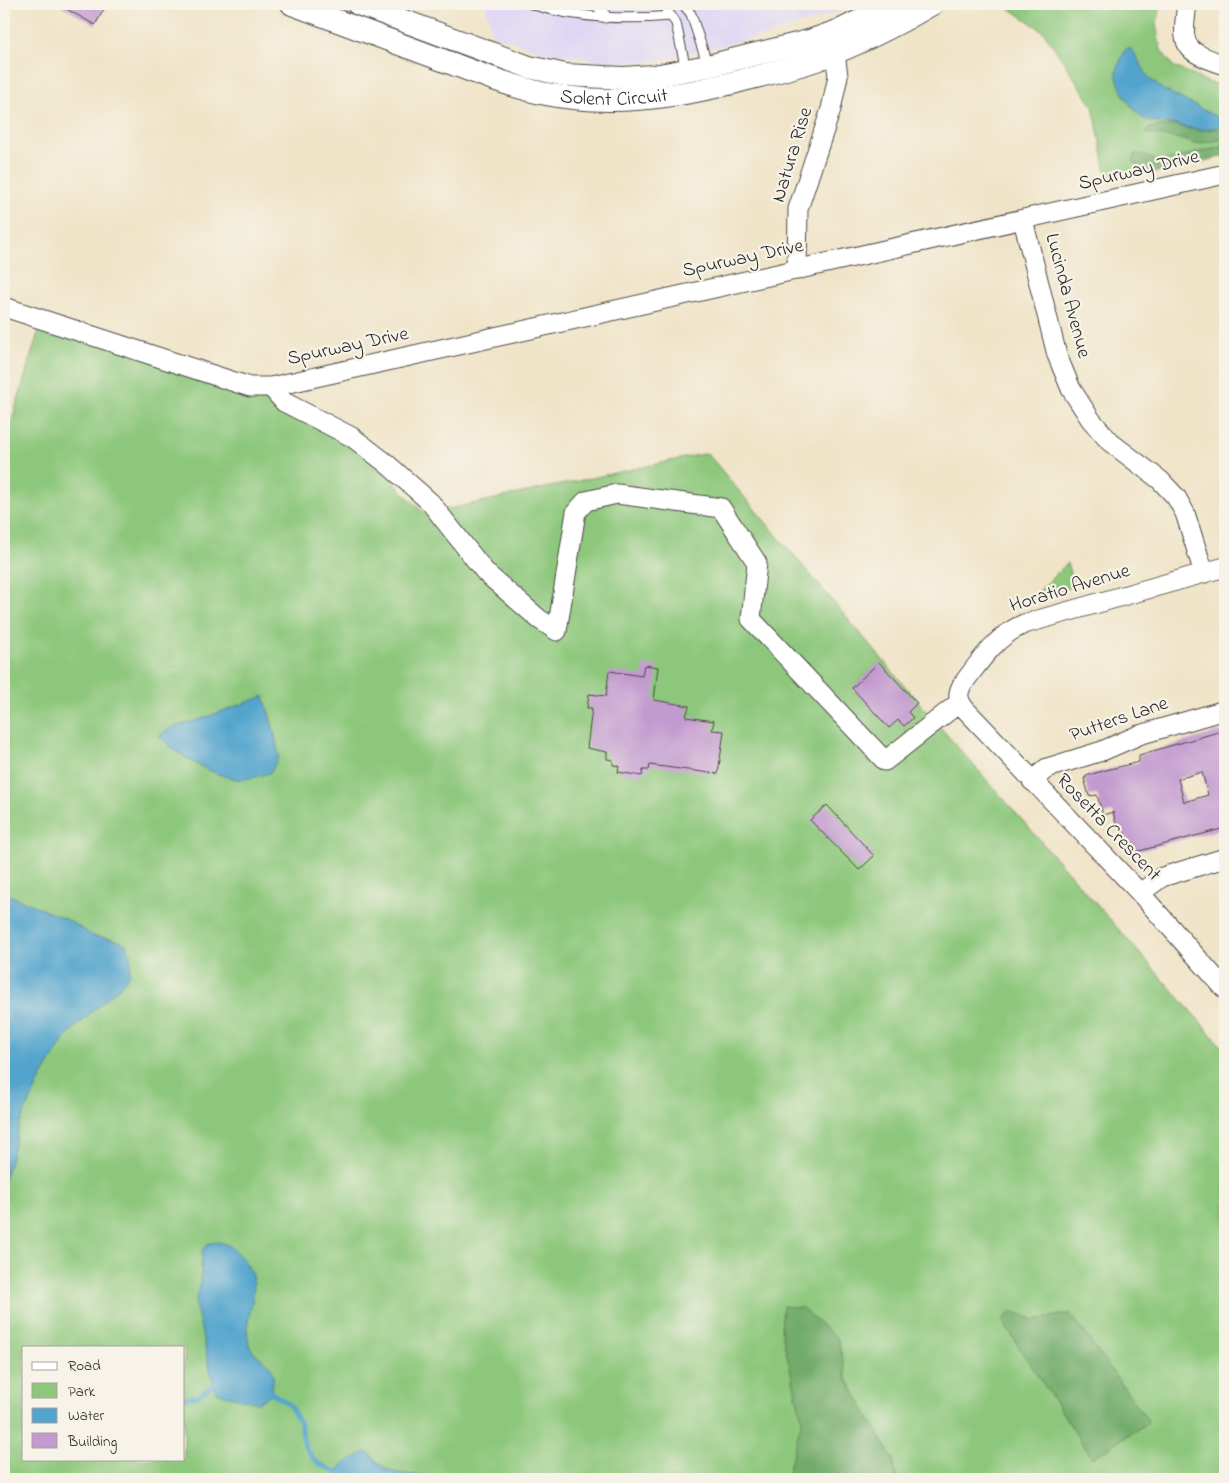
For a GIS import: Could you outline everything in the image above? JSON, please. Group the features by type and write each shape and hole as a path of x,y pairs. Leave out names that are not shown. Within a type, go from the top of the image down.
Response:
{"street":[{"name":"Solent Circuit","path":"292,4 497,80 541,93 585,99 644,99 676,95 790,68 835,53 882,32 932,4"},
{"name":"Solent Circuit","path":"358,4 528,67 575,76 623,78 686,71 809,42 843,29 894,4"},
{"path":"1187,4 1184,24 1187,44 1193,52 1225,65"},
{"name":"Natura Rise","path":"797,270 798,208 831,109 838,76 835,53"},
{"name":"Spurway Drive","path":"4,306 250,387 271,387 1225,174"},
{"name":"Lucinda Avenue","path":"1023,220 1056,355 1071,389 1091,420 1110,442 1160,480 1176,497 1185,512 1204,573"},
{"name":"Spurway Drive","path":"271,387 284,402 352,437 386,463 430,502 486,573 539,619 557,631 576,512 586,501 617,494 721,508 757,563 751,619 885,761 959,700"},
{"name":"Horatio Avenue","path":"959,700 958,692 962,684 993,645 1012,629 1225,567"},
{"name":"Rosetta Crescent","path":"959,700 1032,781 1140,893 1225,989"},
{"name":"Putters Lane","path":"1032,781 1047,768 1102,752 1139,735 1225,710"},
{"path":"1140,893 1162,877 1225,858"}],"lane":[{"path":"531,4 557,11 606,18 630,19 671,16"},
{"path":"592,4 604,11 606,18"},
{"path":"662,4 676,23 686,71"},
{"path":"683,4 691,14 708,66"}],"shaded area":[{"path":"485,4 854,4 843,10 767,35 651,62 603,61 546,53 493,35"}],"green space":[{"path":"1003,4 1161,4 1156,25 1161,50 1173,66 1207,82 1225,86 1225,152 1107,177 1093,106 1043,31"},
{"path":"1176,125 1200,130 1225,127 1225,139 1195,144 1181,139 1146,133 1150,128"},
{"path":"1225,146 1225,156 1153,173 1133,162 1135,154 1144,155 1158,162"},
{"path":"42,319 286,406 353,442 425,514 707,453 932,718 1225,1050 1225,1479 4,1479 4,447"},
{"path":"1067,563 1074,586 1031,599"},
{"path":"783,1306 802,1308 838,1339 847,1379 893,1459 897,1479 787,1479 802,1420 781,1329"},
{"path":"1011,1311 1035,1320 1070,1313 1149,1422 1092,1458 1002,1321"}],"water":[{"path":"1130,48 1148,77 1162,89 1225,121 1225,124 1197,129 1159,123 1139,115 1123,93 1117,76 1118,66 1125,50"},
{"path":"264,696 279,756 271,772 241,779 227,777 205,769 184,757 159,736 172,727 198,720"},
{"path":"4,889 9,895 70,921 93,936 125,943 131,954 130,973 119,987 66,1036 41,1078 20,1123 4,1179"},
{"path":"219,1242 229,1246 241,1257 253,1279 254,1290 248,1321 249,1344 254,1352 269,1365 273,1375 272,1393 258,1403 215,1391 196,1307 196,1298 201,1278 202,1251 209,1243"},
{"path":"366,1452 389,1470 426,1476 428,1479 336,1479 339,1469 343,1465"}],"building":[{"path":"58,4 107,4 95,25"},
{"path":"879,662 917,703 908,712 913,718 904,726 898,720 889,728 852,688"},
{"path":"644,665 658,667 654,700 689,706 686,717 714,721 712,730 724,731 718,774 650,765 649,770 643,770 642,776 618,772 619,766 613,765 613,760 607,759 607,752 587,748 592,708 587,708 589,694 606,696 609,671 642,676"},
{"path":"1225,730 1225,828 1132,853 1125,832 1121,831 1120,827 1117,828 1113,812 1103,815 1097,795 1089,796 1084,778 1106,770 1139,762 1139,755","holes":["1202,772 1208,795 1184,802 1178,779"]},
{"path":"827,805 874,856 859,870 810,820"}],"waterway":[{"path":"185,1398 198,1396 214,1384"},
{"path":"272,1393 289,1404 300,1423 305,1447 316,1462 336,1472"}]}
